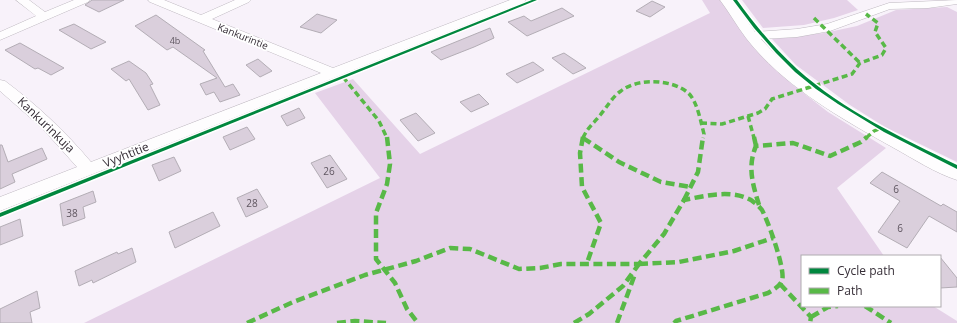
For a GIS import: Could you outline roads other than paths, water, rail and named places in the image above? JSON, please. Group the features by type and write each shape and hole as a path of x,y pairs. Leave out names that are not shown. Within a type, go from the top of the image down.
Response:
{"street":[{"path":"22,0 44,17"},
{"path":"0,36 84,0"},
{"name":"Kankurintie","path":"154,0 333,73"},
{"path":"202,19 245,0"},
{"name":"Vyyhtitie","path":"0,204 520,0"},
{"path":"726,0 751,36 779,66 837,108 886,138 957,174"},
{"path":"751,36 797,33 830,27 889,6 928,5 957,1"},
{"name":"Kankurinkuja","path":"0,84 40,116 66,142 88,170"}]}
